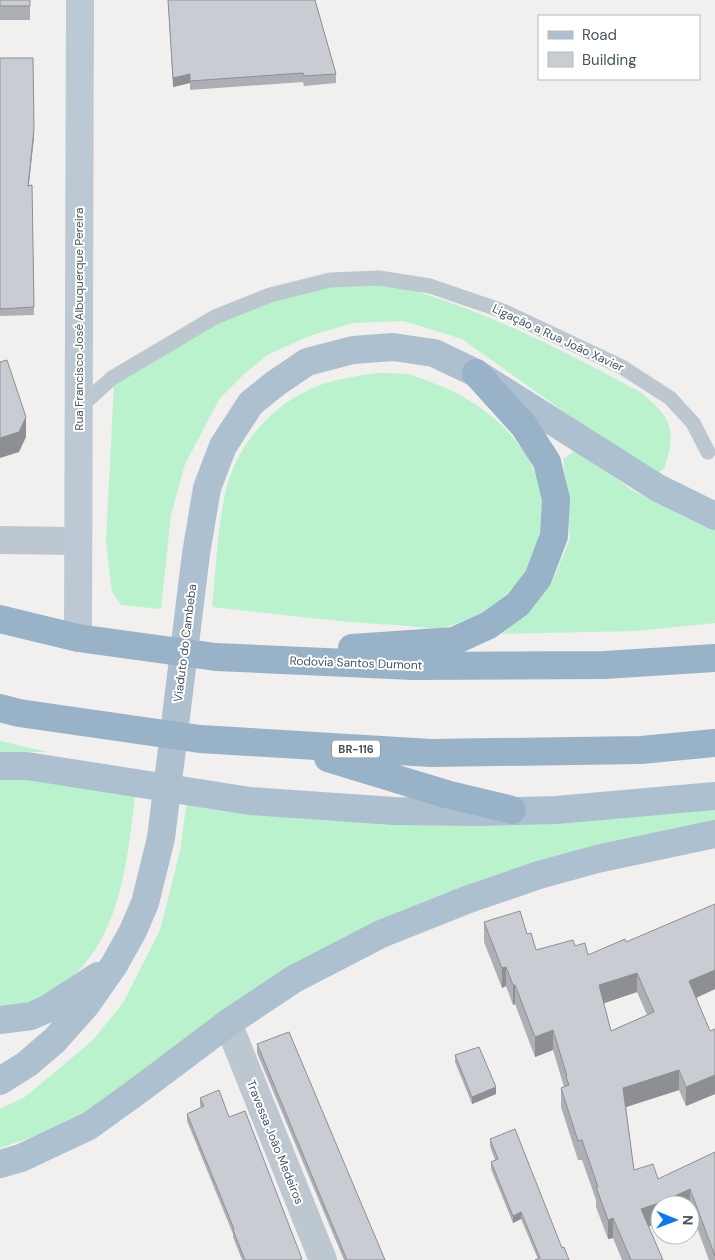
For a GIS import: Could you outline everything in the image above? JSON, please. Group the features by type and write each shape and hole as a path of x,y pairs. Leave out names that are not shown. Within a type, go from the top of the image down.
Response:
{"highway":[{"path":"216,657 454,641 489,625 518,604 538,578 554,536 556,499 547,462 524,426 476,373"},
{"name":"Rodovia Santos Dumont","path":"0,619 78,638 216,657 413,666 606,665 715,658"},
{"name":"BR-116","path":"0,708 19,713 200,739 432,753 641,750 715,743"},
{"path":"286,745 446,794 512,810"}],"main road":[{"name":"Rua Francisco José Albuquerque Pereira","path":"78,638 80,0"},
{"name":"Viaduto do Cambeba","path":"0,1081 27,1064 55,1040 86,1005 114,965 133,932 146,903 162,838 196,554 207,488 223,446 251,403 276,383 307,362 353,350 393,347 434,353 476,373 658,488 715,516"},
{"path":"0,766 27,766 250,801 394,812 556,810 715,796"},
{"path":"0,1164 21,1158 89,1126 228,1024 317,966 381,934 469,899 539,875 587,862 715,834"},
{"path":"0,1020 31,1016 47,1009 77,992 114,965"}],"street":[{"path":"0,540 78,542"},
{"name":"Travessa João Medeiros","path":"228,1024 323,1260"}],"lane":[{"name":"Ligação a Rua João Xavier","path":"80,408 112,378 215,317 270,295 321,282 379,278 430,286 503,311 622,367 670,398 693,423 708,452"}],"green space":[{"path":"383,282 417,291 483,315 547,343 640,392 659,409 669,425 671,434 670,444 664,469 657,473 567,414 462,339 404,321 353,323 312,335 269,354 243,375 220,398 185,464 171,515 161,609 121,605 112,592 106,542 114,384 210,327 282,297 340,285"},
{"path":"377,373 408,374 460,395 485,411 507,431 525,453 537,478 543,505 541,534 530,563 523,575 515,586 495,604 471,618 440,628 327,620 212,607 222,508 230,477 246,444 270,416 299,395 330,382"},
{"path":"576,450 632,490 715,530 715,623 636,631 502,634 531,610 552,582 570,539 563,459"},
{"path":"0,741 48,752 0,752"},
{"path":"0,777 135,795 123,879 105,932 91,956 73,976 38,1000 30,1004 0,1009"},
{"path":"187,800 715,809 715,820 422,904 85,1114 55,1129 0,1148 0,1109 25,1097 92,1041 123,1003 160,930 180,851"}],"building":[{"path":"0,0 30,0 30,6 0,6"},
{"path":"168,0 315,0 336,74 304,76 303,73 190,81 190,74 173,78"},
{"path":"0,58 33,58 34,129 28,186 32,185 34,307 0,309"},
{"path":"7,360 26,417 19,432 0,438 0,362"},
{"path":"715,904 715,970 689,981 710,1031 715,1029 715,1075 686,1087 679,1070 623,1088 634,1170 653,1164 658,1179 715,1152 715,1256 700,1216 700,1195 692,1195 690,1189 677,1195 650,1195 650,1206 641,1209 650,1230 650,1245 657,1245 663,1260 631,1260 613,1218 608,1220 582,1140 578,1141 561,1088 569,1085 553,1030 535,1037 515,985 513,985 506,967 502,968 484,922 520,911 527,934 531,933 536,950 573,940 575,946 585,943 588,955 625,939 626,942","holes":["637,973 654,1012 611,1031 599,985"]},
{"path":"289,1032 385,1260 347,1260 257,1044"},
{"path":"479,1047 496,1087 472,1097 455,1055"},
{"path":"219,1090 229,1117 245,1111 302,1259 245,1260 187,1114 204,1106 200,1098"},
{"path":"515,1129 562,1248 564,1247 569,1260 535,1260 540,1258 521,1212 513,1216 491,1162 498,1159 490,1139"}]}
